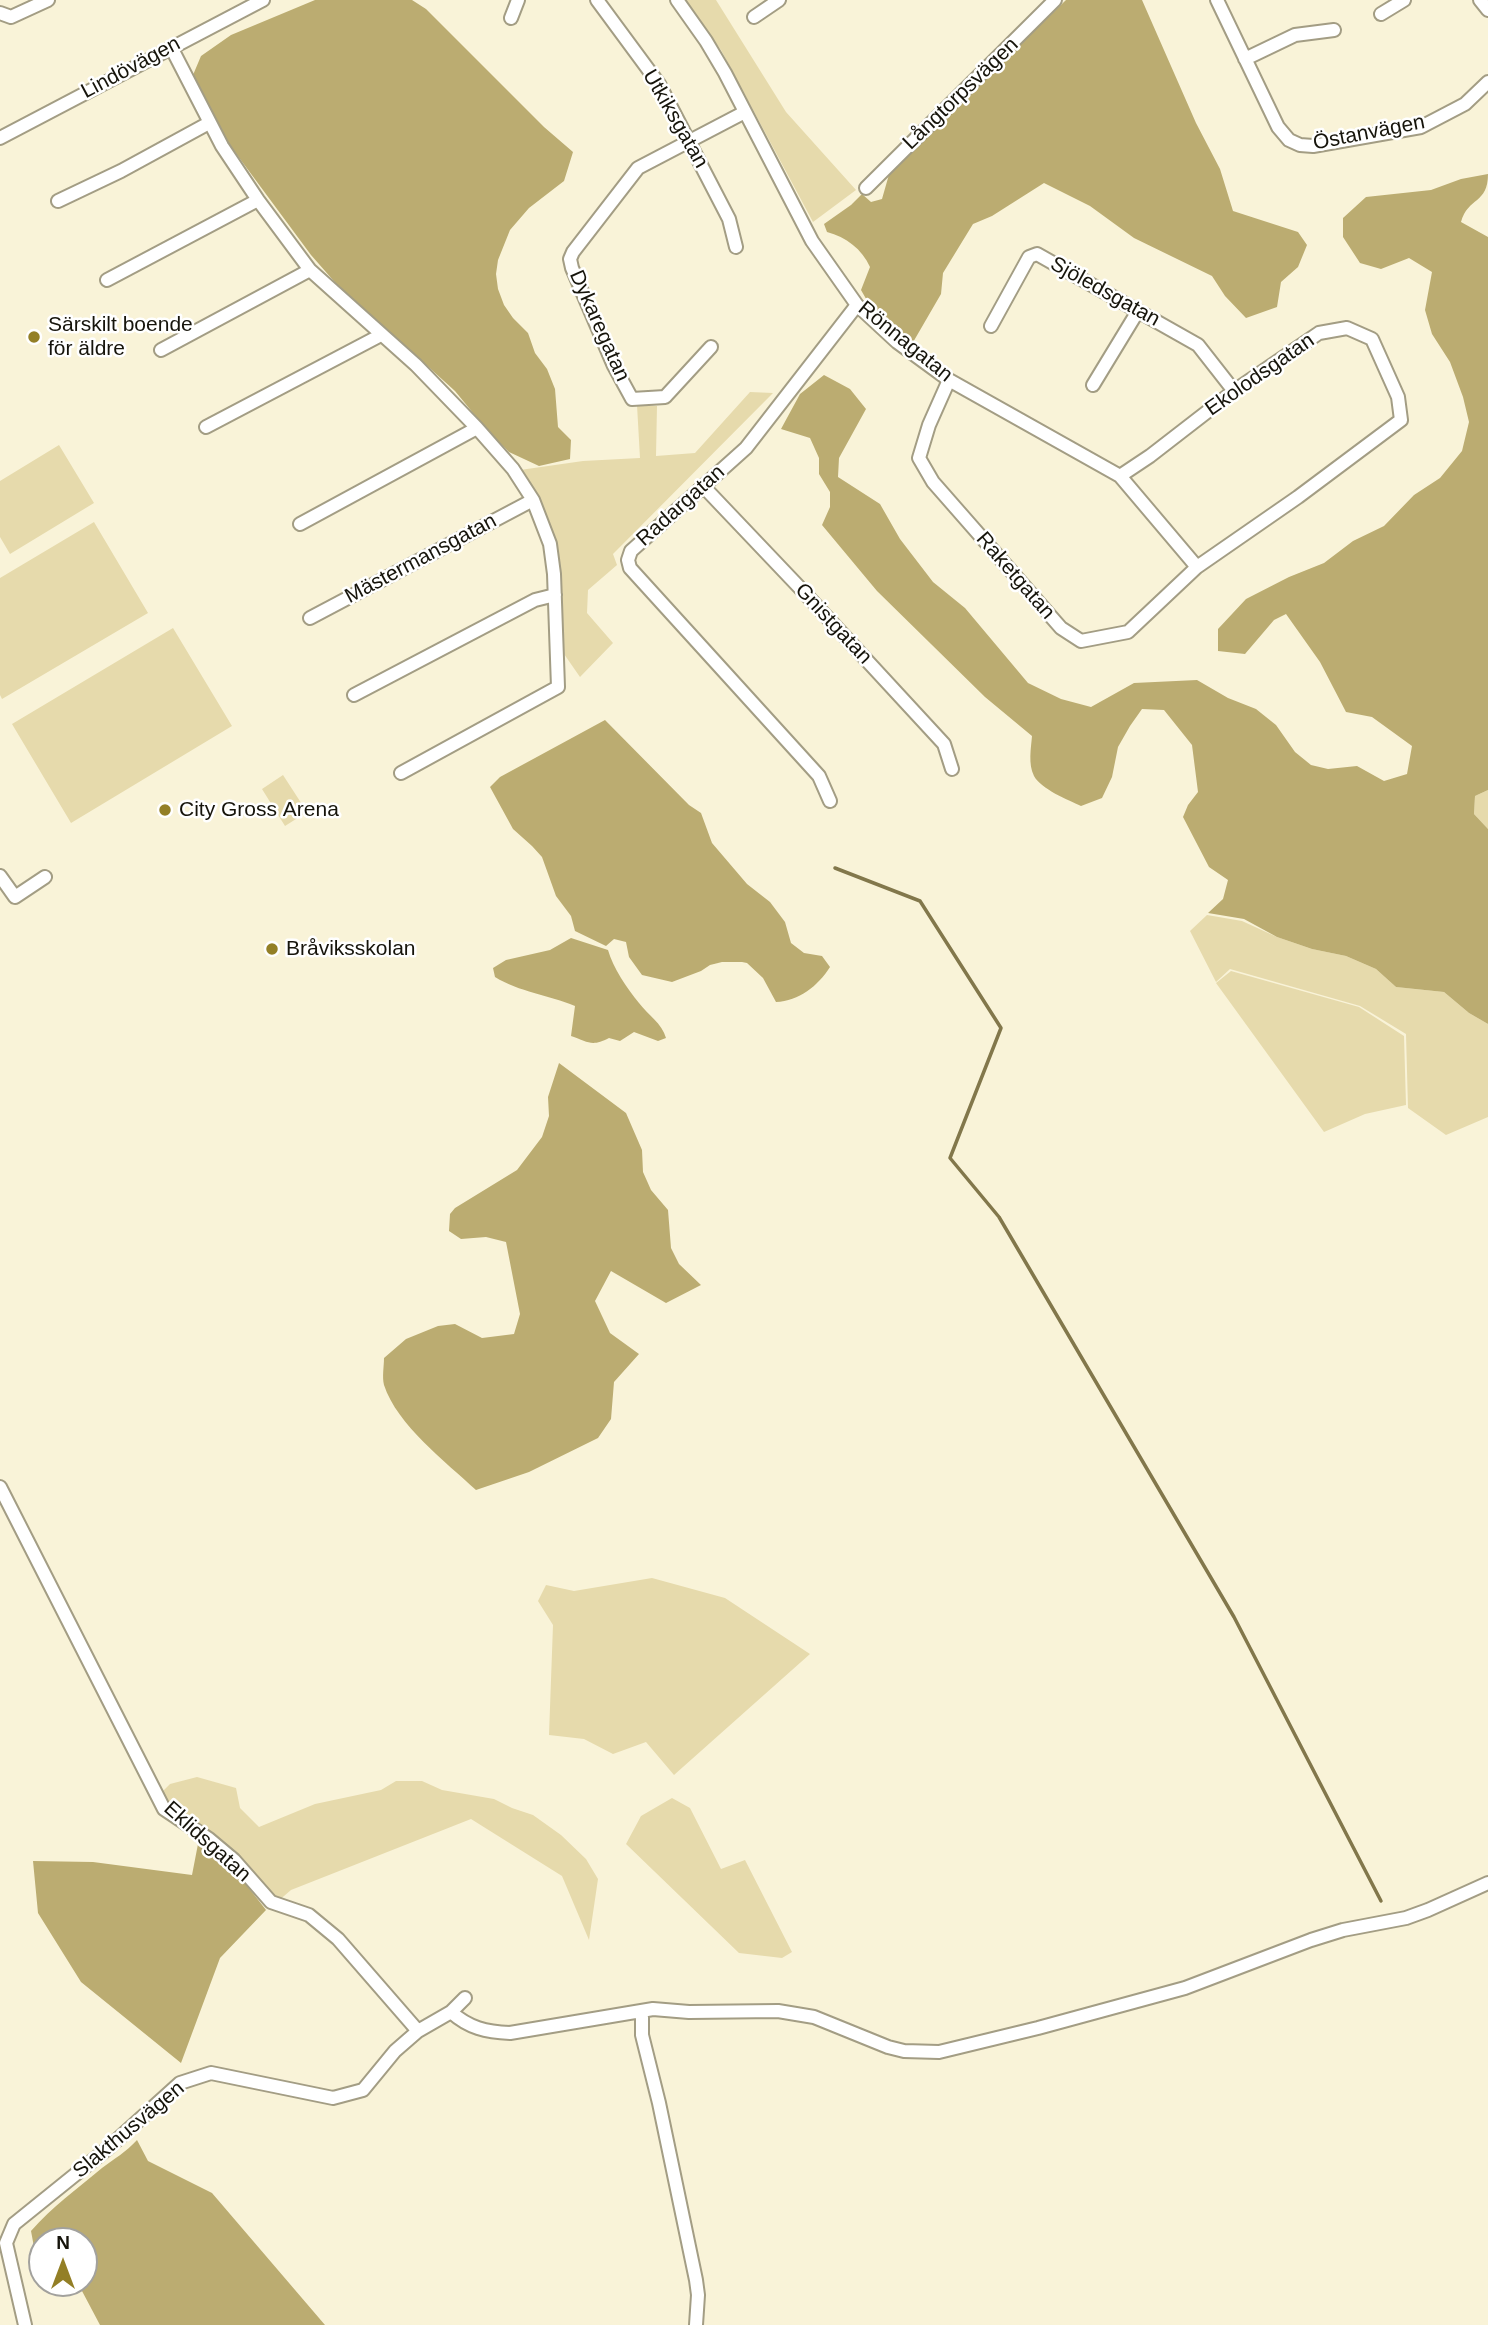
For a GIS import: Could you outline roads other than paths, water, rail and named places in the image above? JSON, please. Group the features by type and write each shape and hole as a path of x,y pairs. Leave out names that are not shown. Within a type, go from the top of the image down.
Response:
{"street":[{"path":"0,13 11,17 48,0"},
{"name":"Lindövägen","path":"0,138 263,0"},
{"path":"511,18 518,0"},
{"name":"Utkiksgatan","path":"597,0 659,84 729,219 736,247"},
{"name":"Rönnagatan","path":"677,0 713,52 796,214 857,305 897,342 948,380 1120,476 1197,567"},
{"path":"754,18 779,0"},
{"name":"Långtorpsvägen","path":"866,188 1055,0"},
{"name":"Östanvägen","path":"1217,0 1278,127 1289,140 1300,145 1313,146 1421,127 1465,104 1488,82"},
{"path":"1381,14 1404,0"},
{"path":"1480,0 1488,10"},
{"path":"1245,59 1295,35 1335,30"},
{"path":"171,47 209,123 258,200 310,270 416,365 513,469 533,500 550,544 555,594 558,687 401,773"},
{"name":"Dykaregatan","path":"710,347 665,397 632,400 614,366 570,259 638,168 745,112"},
{"path":"58,201 121,171 209,123"},
{"path":"107,280 258,200"},
{"name":"Sjöledsgatan","path":"991,326 1028,257 1037,254 1198,345 1234,391"},
{"path":"161,350 310,270"},
{"name":"Radargatan","path":"830,801 819,776 630,568 628,560 631,551 746,448 857,305"},
{"path":"1093,385 1138,311"},
{"name":"Ekolodsgatan","path":"1120,476 1319,332 1347,328 1373,339 1398,397 1401,420 1309,489 1197,567"},
{"path":"206,427 381,335"},
{"name":"Raketgatan","path":"948,380 929,425 919,458 933,482 1061,628 1081,641 1128,632 1197,567"},
{"path":"300,524 477,428"},
{"name":"Gnistgatan","path":"704,486 944,744 952,769"},
{"name":"Mästermansgatan","path":"310,618 533,500"},
{"path":"354,695 535,600 555,594"},
{"path":"0,876 15,897 45,877"},
{"name":"Eklidsgatan","path":"0,1487 164,1809 209,1839 234,1860 271,1902 309,1915 338,1939 418,2031"},
{"path":"451,2012 474,2028 510,2033 642,2011 790,2012 814,2017 888,2047 904,2051 939,2052 1185,1988 1322,1937 1351,1928 1406,1918 1488,1883"},
{"name":"Slakthusvägen","path":"26,2325 6,2243 13,2224 107,2149 180,2082 211,2073 333,2098 363,2090 395,2051 418,2031 451,2012 465,1998"},
{"path":"642,2011 642,2035 696,2280 696,2325"}],"waterway":[{"path":"835,868 920,901 1001,1028 950,1158 999,1217 1234,1617 1381,1901"}],"place":[{"name":"Särskilt boende för äldre","path":"34,337"},
{"name":"City Gross Arena","path":"165,810"},
{"name":"Bråviksskolan","path":"272,949"}]}
